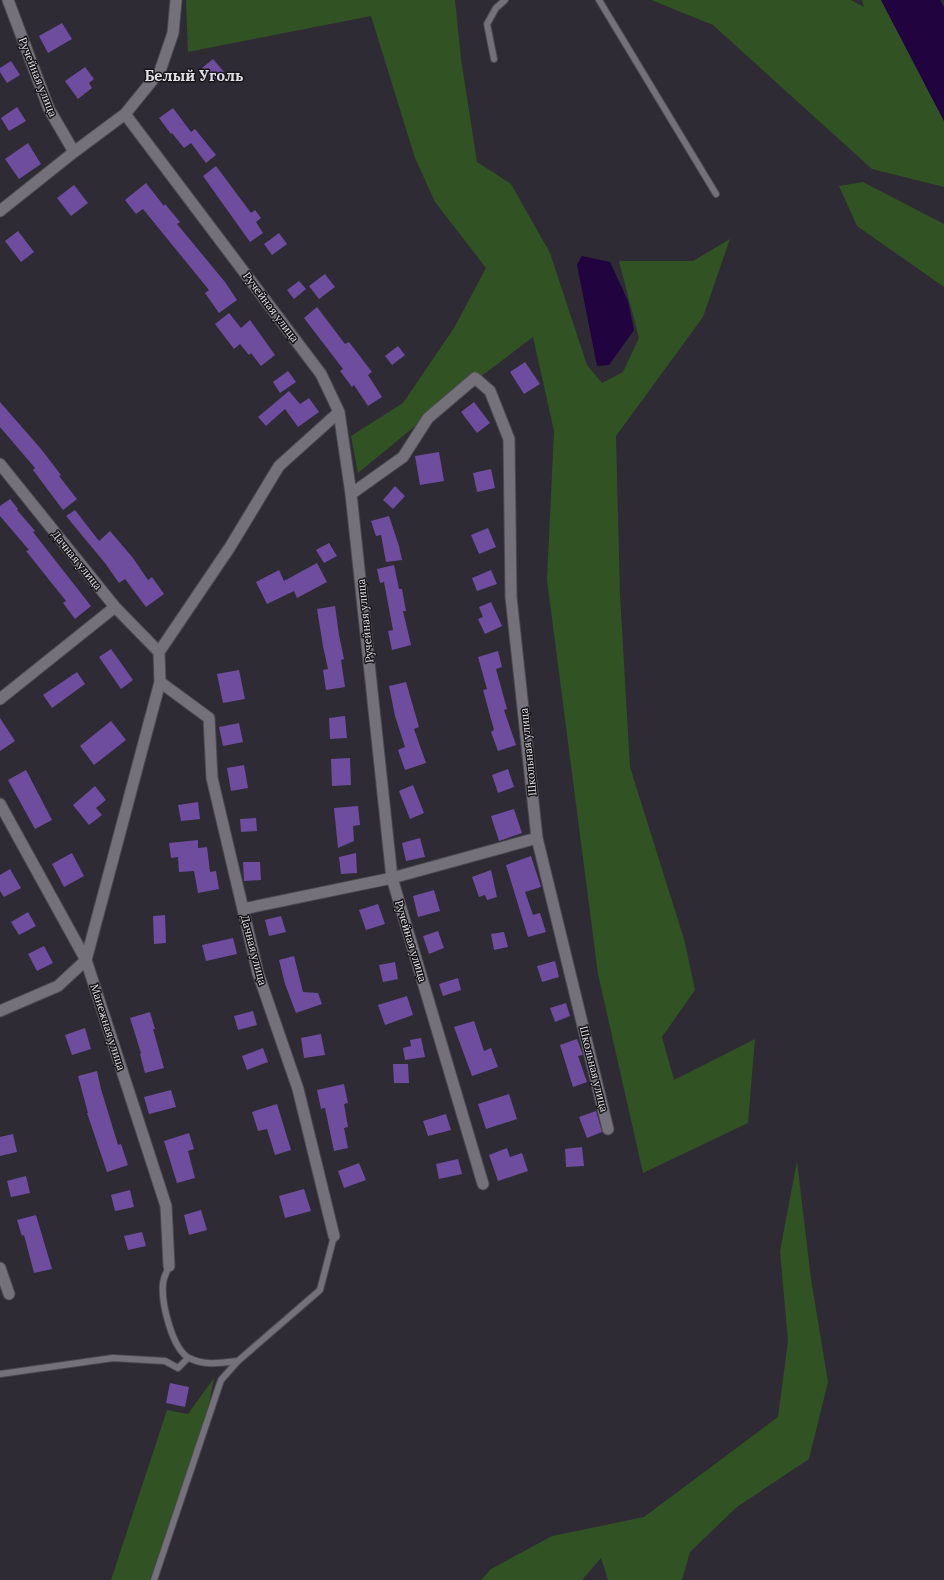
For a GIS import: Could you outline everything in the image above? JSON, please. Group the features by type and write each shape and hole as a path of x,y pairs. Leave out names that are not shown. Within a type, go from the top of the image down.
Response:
{"street":[{"name":"Ручейная улица","path":"8,0 49,109 74,152"},
{"path":"0,211 74,152 125,114 160,71 173,33 176,0"},
{"name":"Ручейная улица","path":"125,114 321,374 339,412 351,494 392,878 483,1184"},
{"name":"Школьная улица","path":"351,494 403,457 428,418 476,378 490,391 509,439 511,597 537,838 608,1129"},
{"path":"0,1011 58,986 86,960 160,682 159,652 230,547 278,466 339,412"},
{"name":"Дачная улица","path":"0,464 115,607 159,652"},
{"path":"0,699 115,607"},
{"name":"Дачная улица","path":"160,682 209,718 212,778 258,973 298,1089 334,1236"},
{"name":"Манежная улица","path":"0,804 86,960 166,1206 169,1266"},
{"path":"243,909 392,878 537,838"},
{"path":"0,1268 9,1294"}],"lane":[{"path":"494,59 487,24 496,8 505,0"},
{"path":"600,0 716,194"},
{"path":"154,1580 221,1380 238,1361 320,1290 334,1236"},
{"path":"169,1266 163,1283 164,1306 169,1328 181,1351 188,1358 210,1364 238,1361"},
{"path":"0,1374 113,1358 165,1361 178,1368 188,1358"}],"green space":[{"path":"186,0 455,0 461,59 477,162 511,184 550,253 587,365 602,383 623,372 639,338 619,261 693,261 730,239 703,317 616,436 620,595 630,767 684,939 695,990 662,1037 674,1080 755,1039 748,1123 643,1173 598,974 547,580 554,431 533,337 414,427 358,473 351,436 403,403 454,328 486,268 435,202 415,158 371,16 188,52"},
{"path":"651,0 851,0 864,7 862,0 881,0 944,121 944,187 872,169 713,25"},
{"path":"863,182 944,224 944,287 857,226 839,186"},
{"path":"797,1161 811,1279 828,1382 809,1459 737,1507 690,1552 682,1580 608,1580 601,1558 582,1580 481,1580 491,1569 552,1536 644,1517 778,1417 788,1341 780,1251"},
{"path":"214,1378 204,1429 154,1580 111,1580 167,1410 188,1414"}],"shaded area":[{"path":"881,0 940,0 944,7 944,121"},
{"path":"582,256 610,262 628,301 634,330 609,365 597,366 577,265"}],"building":[{"path":"62,23 72,39 48,53 39,36"},
{"path":"213,59 224,72 213,81 202,68"},
{"path":"11,61 20,75 7,83 0,72 0,68"},
{"path":"85,67 94,79 89,83 92,88 78,99 65,81"},
{"path":"17,107 26,121 9,131 1,118"},
{"path":"173,108 191,132 195,129 216,155 206,163 191,143 184,148 159,118"},
{"path":"28,143 41,164 19,179 5,159"},
{"path":"216,166 251,213 255,210 261,218 256,222 263,233 250,242 203,176"},
{"path":"146,183 164,206 165,204 180,222 177,224 225,282 237,300 219,313 205,293 209,290 143,209 136,214 125,200"},
{"path":"74,185 88,203 71,216 57,198"},
{"path":"18,231 34,252 21,262 5,241"},
{"path":"279,233 287,244 272,255 264,244"},
{"path":"325,274 335,287 319,299 309,286"},
{"path":"299,281 306,289 294,299 287,290"},
{"path":"317,307 345,344 349,342 372,372 368,375 382,397 368,406 354,385 352,387 340,371 343,369 304,318"},
{"path":"229,313 241,328 250,320 275,355 261,366 251,353 249,355 240,344 234,349 215,324"},
{"path":"398,346 405,355 392,365 385,356"},
{"path":"525,362 540,384 524,394 510,372"},
{"path":"288,371 296,382 280,393 273,382"},
{"path":"289,391 300,404 309,398 319,412 298,427 285,409 266,426 258,417"},
{"path":"0,402 41,449 77,499 63,510 33,470 35,468 0,427"},
{"path":"474,402 490,423 477,433 461,412"},
{"path":"439,452 444,481 420,485 415,456"},
{"path":"491,469 495,488 477,492 473,473"},
{"path":"395,486 405,496 393,509 383,500"},
{"path":"10,499 18,509 17,510 35,531 33,532 91,606 75,619 63,603 66,601 26,551 29,550 0,516 0,506"},
{"path":"75,510 99,541 110,531 133,558 148,580 152,577 164,594 146,607 125,579 119,583 105,563 66,516"},
{"path":"389,516 402,560 386,562 381,535 376,536 371,521"},
{"path":"488,528 496,547 479,554 471,535"},
{"path":"329,543 337,556 324,563 316,550"},
{"path":"317,563 327,582 297,598 294,591 267,604 256,582 279,570 284,581"},
{"path":"394,565 399,589 402,589 406,611 403,611 411,645 392,650 388,631 393,630 384,582 380,583 377,569"},
{"path":"491,570 497,584 477,591 472,578"},
{"path":"491,602 502,626 485,634 478,619 483,617 479,607"},
{"path":"335,606 344,659 341,660 345,687 326,690 323,670 328,669 317,609"},
{"path":"111,649 133,680 121,689 99,657"},
{"path":"498,651 502,667 496,669 507,709 504,710 516,745 498,751 491,732 494,730 483,690 487,689 478,657"},
{"path":"239,670 245,699 223,703 217,674"},
{"path":"77,672 85,684 52,708 43,695"},
{"path":"406,682 419,727 414,729 426,763 405,770 398,750 405,747 395,716 389,686"},
{"path":"345,716 347,738 330,739 329,718"},
{"path":"0,718 15,741 0,751"},
{"path":"111,721 126,740 94,765 80,746"},
{"path":"239,723 243,742 223,746 219,727"},
{"path":"350,758 351,785 332,786 331,759"},
{"path":"244,765 248,788 231,791 227,768"},
{"path":"508,769 514,787 498,793 492,775"},
{"path":"26,770 52,820 35,829 8,780"},
{"path":"413,785 424,813 410,819 399,791"},
{"path":"95,786 106,800 96,808 102,815 89,825 73,805"},
{"path":"198,802 200,819 181,821 178,805"},
{"path":"358,806 360,825 353,826 354,841 338,848 334,808"},
{"path":"514,809 522,833 499,841 491,816"},
{"path":"256,818 257,831 241,832 240,819"},
{"path":"420,838 425,857 406,861 402,843"},
{"path":"198,840 198,848 207,847 210,872 216,871 219,889 198,893 194,871 179,872 178,857 171,858 169,843"},
{"path":"72,853 84,876 64,887 52,864"},
{"path":"356,853 357,873 341,874 339,857"},
{"path":"531,856 541,887 525,892 533,915 540,913 546,932 528,937 506,865"},
{"path":"243,862 260,862 261,880 244,881"},
{"path":"10,869 21,888 4,897 0,891 0,875"},
{"path":"491,870 497,897 487,900 485,895 479,897 472,877"},
{"path":"434,890 440,911 418,917 413,896"},
{"path":"378,904 385,924 366,930 359,910"},
{"path":"28,912 36,926 19,935 11,922"},
{"path":"165,915 166,943 154,944 153,916"},
{"path":"281,916 286,932 269,936 265,920"},
{"path":"438,931 444,948 429,954 423,936"},
{"path":"504,932 508,947 494,950 491,934"},
{"path":"233,938 237,954 206,961 202,945"},
{"path":"44,946 53,963 37,971 28,954"},
{"path":"294,956 303,992 318,993 322,1004 296,1013 285,984 279,960"},
{"path":"555,961 559,977 542,982 537,966"},
{"path":"395,962 398,979 383,982 379,965"},
{"path":"458,978 461,990 443,996 439,984"},
{"path":"407,996 413,1015 385,1025 378,1005"},
{"path":"566,1003 570,1016 555,1022 550,1008"},
{"path":"253,1011 257,1025 238,1030 234,1016"},
{"path":"150,1012 155,1029 153,1029 164,1068 145,1073 141,1053 130,1018"},
{"path":"474,1021 484,1051 491,1048 498,1067 472,1076 454,1027"},
{"path":"85,1028 91,1049 72,1055 65,1035"},
{"path":"321,1034 325,1055 304,1058 301,1038"},
{"path":"421,1038 425,1057 405,1060 403,1048 411,1046 410,1040"},
{"path":"577,1039 583,1055 578,1056 587,1082 573,1087 560,1045"},
{"path":"263,1048 268,1062 247,1070 242,1056"},
{"path":"393,1064 408,1064 409,1083 394,1083"},
{"path":"97,1071 118,1145 121,1144 128,1165 107,1172 87,1113 78,1076"},
{"path":"344,1084 348,1103 344,1104 348,1127 344,1128 348,1148 334,1151 325,1108 321,1109 317,1090"},
{"path":"171,1090 176,1107 149,1114 144,1097"},
{"path":"509,1094 517,1119 486,1129 478,1104"},
{"path":"277,1104 291,1150 275,1155 267,1129 258,1131 252,1112"},
{"path":"596,1111 602,1132 587,1138 579,1117"},
{"path":"446,1114 451,1130 428,1136 423,1121"},
{"path":"189,1133 194,1149 188,1151 195,1178 177,1183 164,1141"},
{"path":"13,1134 17,1152 0,1156 0,1137"},
{"path":"582,1147 584,1166 566,1167 565,1149"},
{"path":"507,1148 510,1157 522,1153 528,1171 498,1181 489,1155"},
{"path":"458,1159 462,1174 439,1179 436,1164"},
{"path":"359,1163 366,1180 344,1188 338,1171"},
{"path":"26,1176 30,1193 11,1197 7,1181"},
{"path":"304,1189 311,1211 285,1218 279,1196"},
{"path":"130,1190 134,1207 115,1211 111,1195"},
{"path":"201,1210 207,1230 189,1235 184,1215"},
{"path":"36,1215 52,1269 34,1273 24,1235 22,1236 17,1220"},
{"path":"142,1232 146,1246 128,1250 124,1236"},
{"path":"170,1383 189,1387 185,1407 166,1403"}],"district":[{"name":"Белый Уголь","path":"194,76"}]}
